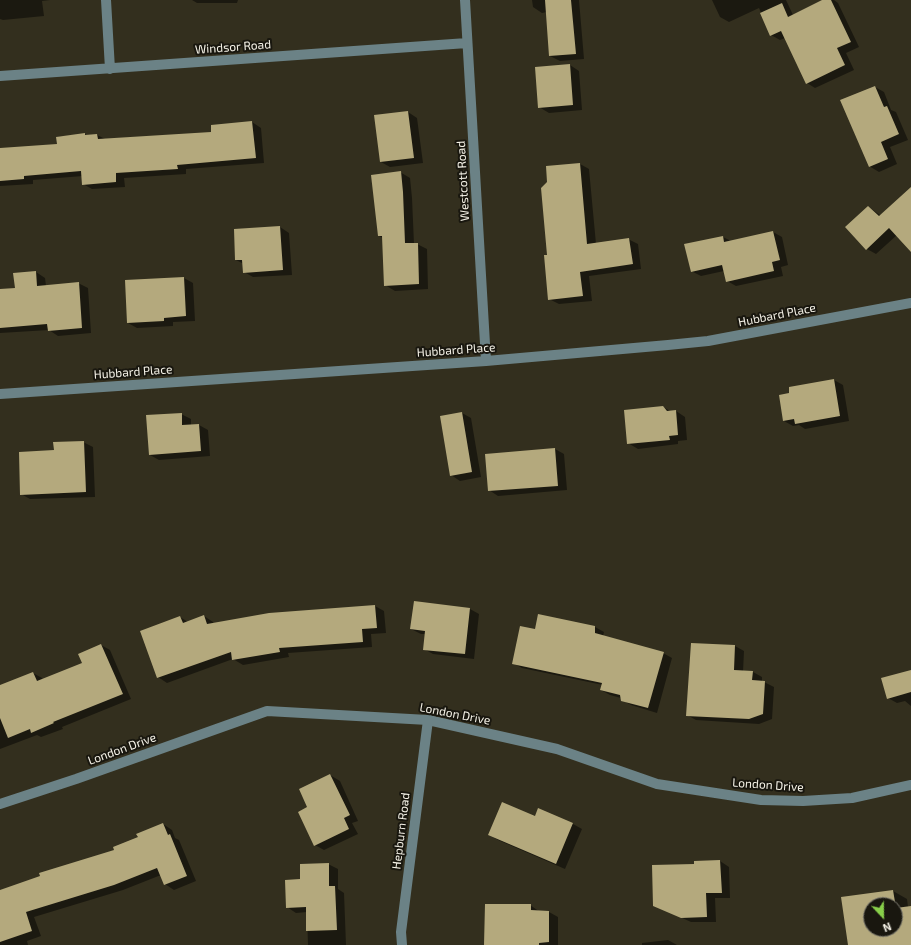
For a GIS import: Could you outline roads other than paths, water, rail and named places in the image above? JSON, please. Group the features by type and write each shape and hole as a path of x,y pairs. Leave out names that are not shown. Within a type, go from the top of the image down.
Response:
{"street":[{"path":"106,0 110,69"},
{"name":"Westcott Road","path":"465,0 486,361"},
{"name":"Windsor Road","path":"0,76 468,43"},
{"name":"Hubbard Place","path":"0,394 486,361 708,341 911,303"},
{"name":"London Drive","path":"0,804 76,779 267,711 428,720 557,749 657,784 754,799 804,801 852,798 911,785"},
{"name":"Hepburn Road","path":"402,945 401,932 428,720"}]}
